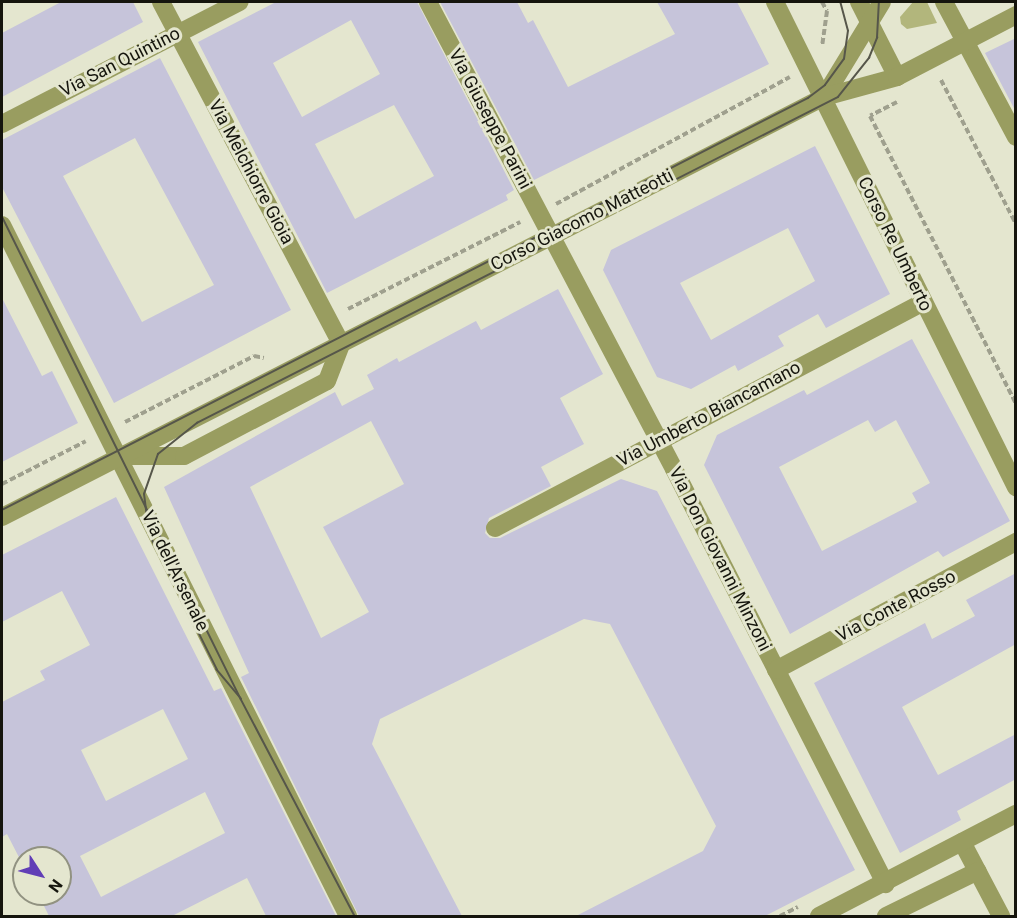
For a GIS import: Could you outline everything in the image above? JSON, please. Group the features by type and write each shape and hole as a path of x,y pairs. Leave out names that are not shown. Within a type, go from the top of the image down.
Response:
{"street":[{"name":"Via Melchiorre Gioia","path":"161,2 341,344"},
{"name":"Via San Quintino","path":"2,124 239,2"},
{"name":"Via Giuseppe Parini","path":"428,2 551,236"},
{"name":"Corso Re Umberto","path":"775,2 1016,487"},
{"path":"859,2 897,77"},
{"name":"Corso Giacomo Matteotti","path":"824,97 844,69 869,21 882,2"},
{"path":"944,2 1016,137"},
{"name":"Corso Giacomo Matteotti","path":"2,518 118,456 824,97 897,77 1016,15"},
{"name":"Via dell'Arsenale","path":"2,225 348,916"},
{"name":"Via Don Giovanni Minzoni","path":"551,236 885,884"},
{"name":"Via Umberto Biancamano","path":"495,528 923,302"},
{"path":"118,456 160,459 184,456 327,381 341,344"},
{"name":"Via Conte Rosso","path":"776,670 1016,542"},
{"path":"819,916 885,884 1016,814"},
{"path":"962,842 1001,916"},
{"path":"886,916 978,871"}],"path":[{"path":"933,84 941,80 1016,224"},
{"path":"328,319 538,213 785,81"},
{"path":"908,96 870,116 1016,404"},
{"path":"2,484 254,356 268,359"}],"green space":[{"path":"913,2 927,2 937,23 907,29 901,24 900,17"}],"building":[{"path":"61,2 133,2 143,22 2,97 2,33"},
{"path":"276,2 417,2 514,190 506,195 508,200 327,293 198,42","holes":["351,20 380,74 302,117 273,63","394,105 434,176 355,219 315,144"]},
{"path":"440,2 517,2 528,23 533,20 568,87 675,34 657,2 737,2 769,64 534,180"},
{"path":"1016,38 1016,112 985,53"},
{"path":"160,58 291,310 114,403 2,187 2,140","holes":["135,138 214,285 142,322 63,176"]},
{"path":"815,146 890,294 826,328 818,314 778,336 784,346 738,371 735,365 691,389 657,377 603,270 611,250","holes":["788,228 815,281 711,340 680,283"]},
{"path":"558,289 603,374 560,398 584,444 541,467 551,486 489,518 485,533 490,538 500,538 621,479 657,491 855,870 765,916 576,916 703,851 716,826 610,624 584,619 380,719 372,744 462,916 359,916 241,677 249,673 164,487 335,392 342,406 374,389 367,375 397,358 399,362 476,321 481,330","holes":["371,421 404,484 323,527 369,612 321,638 250,487"]},
{"path":"2,298 42,376 52,371 78,423 2,462"},
{"path":"912,339 1010,521 943,557 938,551 790,634 704,465 717,435 804,390 807,395","holes":["868,420 875,432 896,420 930,483 912,493 917,502 822,551 779,467"]},
{"path":"116,497 214,691 221,688 336,916 266,916 247,878 172,916 49,916 44,906 72,906 72,846 13,846 7,834 2,837 2,702 45,680 40,671 90,645 62,591 2,622 2,555","holes":["163,709 188,759 106,801 81,750","205,792 225,833 101,897 80,856"]},
{"path":"1016,573 1016,644 902,707 938,775 1016,734 1016,779 957,811 961,820 900,853 814,683 925,623 932,639 975,616 966,600"}],"tram line":[{"path":"2,510 808,98 825,85 844,59 848,31 840,2"},
{"path":"241,699 217,670 149,534 144,494 158,454 197,423 838,97 869,58 877,38 879,2"},
{"path":"2,216 241,699 355,916"}]}
